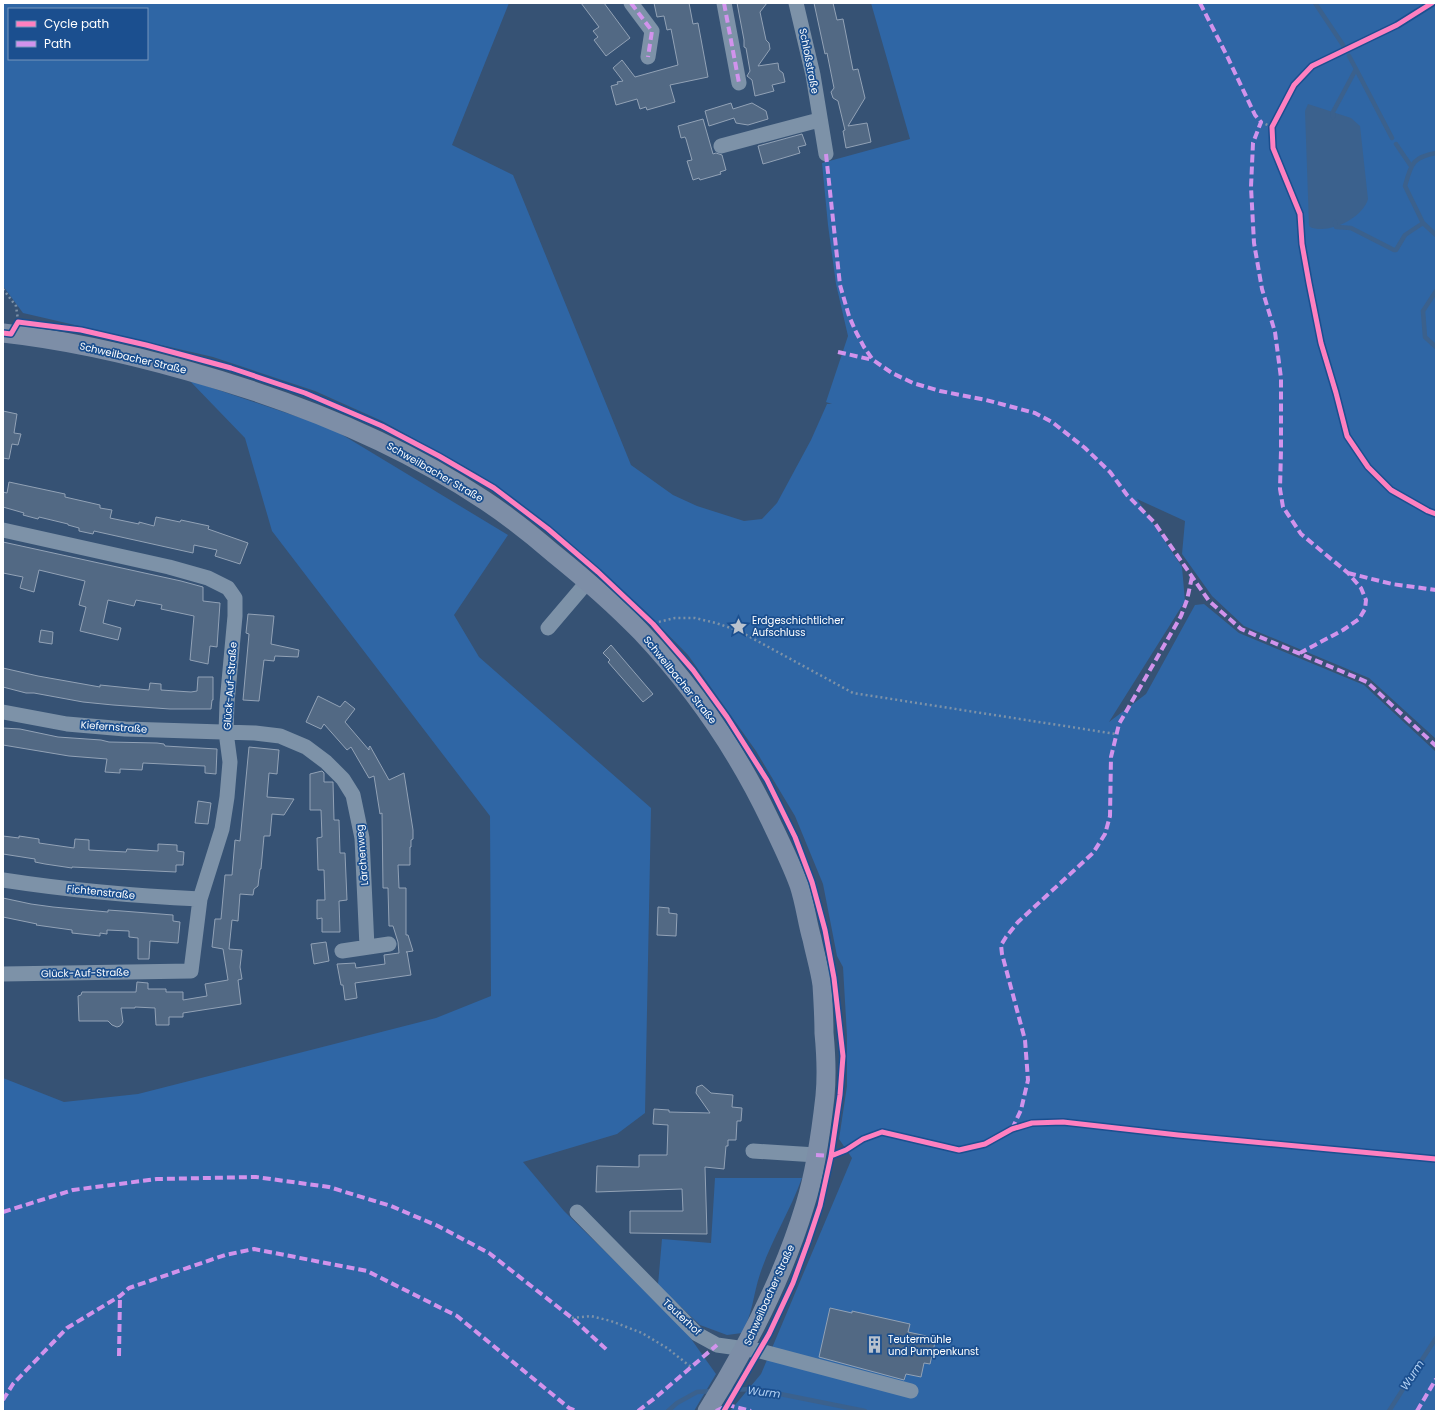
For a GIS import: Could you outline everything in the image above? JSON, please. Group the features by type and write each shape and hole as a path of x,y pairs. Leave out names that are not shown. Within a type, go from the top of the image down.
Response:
{"main road":[{"name":"Schweilbacher Straße","path":"10,328 47,339 131,356 228,382 299,406 376,439 439,473 485,501 537,539 588,581 642,634 682,680 718,728 756,791 780,840 799,886 822,982 826,1054 826,1092 816,1155 806,1201 794,1238 781,1272 759,1321 710,1407"}],"street":[{"path":"631,3 652,31 648,57"},
{"path":"724,3 739,83"},
{"name":"Schloßstraße","path":"796,3 813,75 819,120 826,154"},
{"path":"721,146 819,120"},
{"name":"Glück-Auf-Straße","path":"3,530 169,567 208,578 228,588 235,598 235,616 227,703 226,732 230,762 227,797 222,829 200,899 191,971 3,974"},
{"path":"548,628 588,581"},
{"name":"Kiefernstraße","path":"3,712 67,724 125,729 226,732"},
{"name":"Lärchenweg","path":"226,732 280,736 306,747 326,762 343,778 353,795 362,838 367,947"},
{"name":"Fichtenstraße","path":"3,880 91,891 156,897 200,899"},
{"path":"342,951 389,944"},
{"path":"753,1151 816,1155"},
{"name":"Teuterhof","path":"577,1212 697,1334 717,1345 742,1353 760,1351 911,1391"}],"path":[{"path":"1261,122 1272,127"},
{"path":"3,289 16,306 18,316 10,328"},
{"path":"642,634 653,624 675,618 695,618 739,631 853,693 1116,734"},
{"path":"572,1318 591,1316 612,1321 642,1333 667,1348 691,1367"}],"shaded area":[{"path":"3,3 509,3 452,145 513,175 631,465 673,495 697,506 744,521 762,519 777,503 811,440 827,404 832,404 826,402 848,336 836,284 822,163 910,139 871,3 1436,3 1436,739 1369,678 1244,626 1212,596 1182,554 1185,521 1137,499 1182,567 1185,601 1109,722 1146,694 1195,605 1204,604 1239,633 1364,685 1436,752 1436,1411 730,1411 761,1374 852,1158 839,1139 847,1086 847,1036 843,967 837,956 823,884 795,816 756,751 688,655 643,609 563,538 478,474 382,421 315,391 213,357 23,313 3,286"},
{"path":"1308,104 1351,118 1360,126 1368,199 1365,206 1352,218 1335,227 1326,229 1317,229 1310,227 1309,225 1305,111"},
{"path":"189,380 331,428 508,535 454,615 479,657 651,808 645,1113 617,1134 523,1162 564,1211 684,1329 716,1374 694,1411 3,1411 3,1078 64,1102 138,1094 436,1018 491,996 490,816 272,531 245,438"},
{"path":"715,1178 802,1178 764,1262 746,1326 742,1333 727,1335 700,1325 658,1285 662,1239 711,1243"}],"building":[{"path":"581,3 604,3 630,38 606,56 594,40 598,37 593,31 599,27"},
{"path":"654,3 689,3 693,24 698,23 708,77 670,85 675,102 647,110 646,107 640,109 637,99 616,105 611,86 618,84 617,82 623,81 613,68 622,60 635,77 678,65 671,29 667,30 664,16 657,17"},
{"path":"737,3 767,3 760,12 766,40 769,43 770,49 758,66 778,63 779,70 783,73 785,82 772,85 774,91 755,96 752,80 747,76 750,71 746,48 744,47"},
{"path":"814,3 833,3 837,20 843,19 853,70 858,69 865,98 848,126 867,123 871,142 846,148 843,131 845,130 838,101 833,98 831,92 834,88 827,53 825,54"},
{"path":"731,103 733,109 752,103 766,111 768,119 748,125 736,123 734,118 709,126 705,111"},
{"path":"703,119 713,154 716,153 722,155 726,170 720,172 721,174 700,180 699,178 693,180 687,161 692,160 686,139 685,137 681,138 678,126"},
{"path":"802,134 806,145 798,147 800,153 763,164 758,146"},
{"path":"3,411 17,414 14,433 21,434 18,445 12,444 9,459 3,458"},
{"path":"9,482 65,494 65,497 100,505 100,508 112,510 110,518 139,524 139,522 154,526 156,517 180,522 181,520 209,526 208,529 248,543 240,564 215,556 217,550 194,545 193,553 94,531 93,534 79,531 79,528 68,524 39,517 38,519 3,507 3,492 7,493"},
{"path":"3,542 203,587 203,601 220,603 217,647 210,646 208,664 190,660 194,616 161,609 162,605 136,600 134,606 108,600 103,623 121,628 118,640 80,631 86,607 79,605 85,581 39,570 34,592 20,588 23,577 3,573"},
{"path":"248,614 274,616 271,644 299,650 298,657 275,656 274,661 264,660 259,701 243,700 249,634 246,633"},
{"path":"41,630 53,632 52,644 39,642"},
{"path":"611,645 653,694 643,702 608,662 610,660 603,653"},
{"path":"3,668 100,687 100,685 149,690 150,683 161,684 161,690 191,692 197,691 198,677 213,677 213,700 211,709 170,709 83,702 34,693 26,693 3,687"},
{"path":"318,696 340,707 345,701 355,709 345,722 369,750 370,746 389,780 404,773 413,830 413,839 411,840 410,847 410,865 398,865 399,888 406,888 406,935 408,935 413,951 406,952 411,975 355,983 357,998 345,1000 343,985 341,985 337,964 355,963 356,968 385,964 384,955 399,953 398,942 393,926 389,926 388,888 383,888 382,813 380,814 374,776 369,778 351,747 347,750 324,724 321,729 306,722"},
{"path":"3,728 20,729 58,737 101,740 109,742 157,743 164,744 165,746 217,749 216,774 205,773 205,766 143,763 142,770 120,769 120,773 105,772 107,759 69,756 3,745"},
{"path":"249,747 279,750 277,774 269,773 267,797 294,799 284,815 272,814 270,836 264,836 258,886 254,889 253,895 240,894 238,921 232,920 229,949 242,950 240,967 242,979 238,980 241,1004 183,1013 183,1017 169,1017 169,1025 156,1025 155,1008 135,1007 121,1008 123,1022 117,1027 108,1021 79,1021 78,996 81,995 82,992 136,992 137,982 148,983 148,989 166,989 166,992 183,992 183,1000 207,996 205,984 228,980 223,949 212,947 215,919 221,919 225,875 232,875 235,840 240,841"},
{"path":"322,771 324,773 324,782 333,782 334,820 339,820 340,853 345,853 347,900 339,901 340,932 322,932 322,918 317,919 317,900 325,900 324,870 318,870 317,838 322,837 321,810 310,810 310,774"},
{"path":"198,801 211,803 208,824 195,823"},
{"path":"3,836 19,838 19,836 39,839 39,843 74,848 75,839 89,840 89,850 126,852 127,849 158,851 158,844 177,845 177,851 184,852 183,865 176,865 176,872 72,868 45,864 35,862 35,859 3,854"},
{"path":"3,898 53,907 108,912 108,910 173,915 173,921 180,922 178,943 150,941 149,959 138,959 138,938 129,937 129,931 107,930 107,934 100,933 100,936 72,933 72,930 36,925 37,924 3,917"},
{"path":"658,907 669,908 669,913 677,914 676,936 657,935"},
{"path":"326,942 329,961 314,964 311,944"},
{"path":"702,1085 711,1093 733,1095 732,1107 742,1108 741,1121 737,1121 736,1140 728,1140 728,1146 726,1146 724,1169 705,1167 707,1234 630,1233 630,1211 683,1211 682,1189 596,1192 597,1166 639,1167 639,1155 667,1155 668,1125 653,1124 654,1109 669,1110 669,1112 710,1113 696,1093 697,1087"},
{"name":"Teutermühle und Pumpenkunst","path":"830,1308 852,1313 852,1311 910,1324 908,1332 936,1338 930,1364 924,1363 921,1377 906,1374 904,1380 819,1357"}],"waterway":[{"path":"1315,3 1343,45"},
{"path":"1333,117 1333,112 1356,69 1349,56"},
{"path":"1356,69 1392,138"},
{"path":"1396,144 1411,166"},
{"name":"Wurm","path":"1436,153 1422,157 1414,163 1411,167 1405,186 1423,223 1436,235"},
{"path":"1335,222 1336,227 1351,228 1394,250 1396,250 1405,235 1423,223"},
{"name":"Wurm","path":"1436,291 1423,311 1425,337 1436,347"},
{"name":"Wurm","path":"1389,1411 1436,1338"},
{"name":"Wurm","path":"727,1390 755,1389 865,1411"},
{"name":"Wurm","path":"668,1411 677,1403 697,1392 713,1391"}],"marked path":[{"path":"631,3 652,31 648,57"},
{"path":"724,3 739,83"},
{"path":"1200,3 1255,115 1261,122 1253,143 1251,187 1254,243 1262,289 1275,332 1281,378 1280,489 1283,507 1301,534 1348,573 1361,588 1366,600 1365,609 1359,619 1343,630 1300,653"},
{"path":"826,154 840,285 849,316 856,332 873,360 892,373 913,383 940,391 986,400 1035,413 1052,422 1085,448 1110,472 1127,495 1154,522 1209,601 1241,629 1367,682 1436,746"},
{"path":"838,352 873,360"},
{"path":"1348,573 1392,584 1436,590"},
{"path":"1012,1129 1021,1110 1028,1080 1025,1040 1002,954 1001,945 1018,922 1093,853 1105,834 1110,816 1111,757 1119,724 1181,616 1187,600 1192,577"},
{"path":"816,1155 834,1155"},
{"path":"3,1212 73,1190 157,1179 256,1177 329,1187 391,1206 438,1226 489,1253 572,1318 607,1350"},
{"path":"3,1400 13,1384 67,1328 120,1296 129,1288 225,1255 254,1249 367,1271 457,1316 569,1408 576,1411"},
{"path":"119,1356 120,1296"},
{"path":"638,1411 717,1345"},
{"path":"1417,1411 1436,1379"},
{"path":"716,1411 728,1405 751,1411"}],"cycle path":[{"path":"1432,3 1397,25 1312,66 1294,85 1272,127 1273,148 1300,214 1302,244 1321,343 1347,436 1368,467 1391,490 1436,514"},
{"path":"3,333 11,334 18,322 81,330 146,345 231,368 305,393 382,426 439,456 494,488 548,529 598,572 653,624 693,670 727,717 767,780 795,837 812,882 825,930 834,978 843,1056 840,1095 831,1156 820,1206 808,1242 793,1283 769,1334 724,1411"},
{"path":"831,1156 846,1150 863,1139 882,1132 959,1150 985,1144 1012,1129 1032,1123 1063,1122 1178,1135 1436,1159"}],"place":[{"name":"Erdgeschichtlicher Aufschluss","path":"739,626"},
{"name":"Teutermühle und Pumpenkunst","path":"875,1345"}]}
